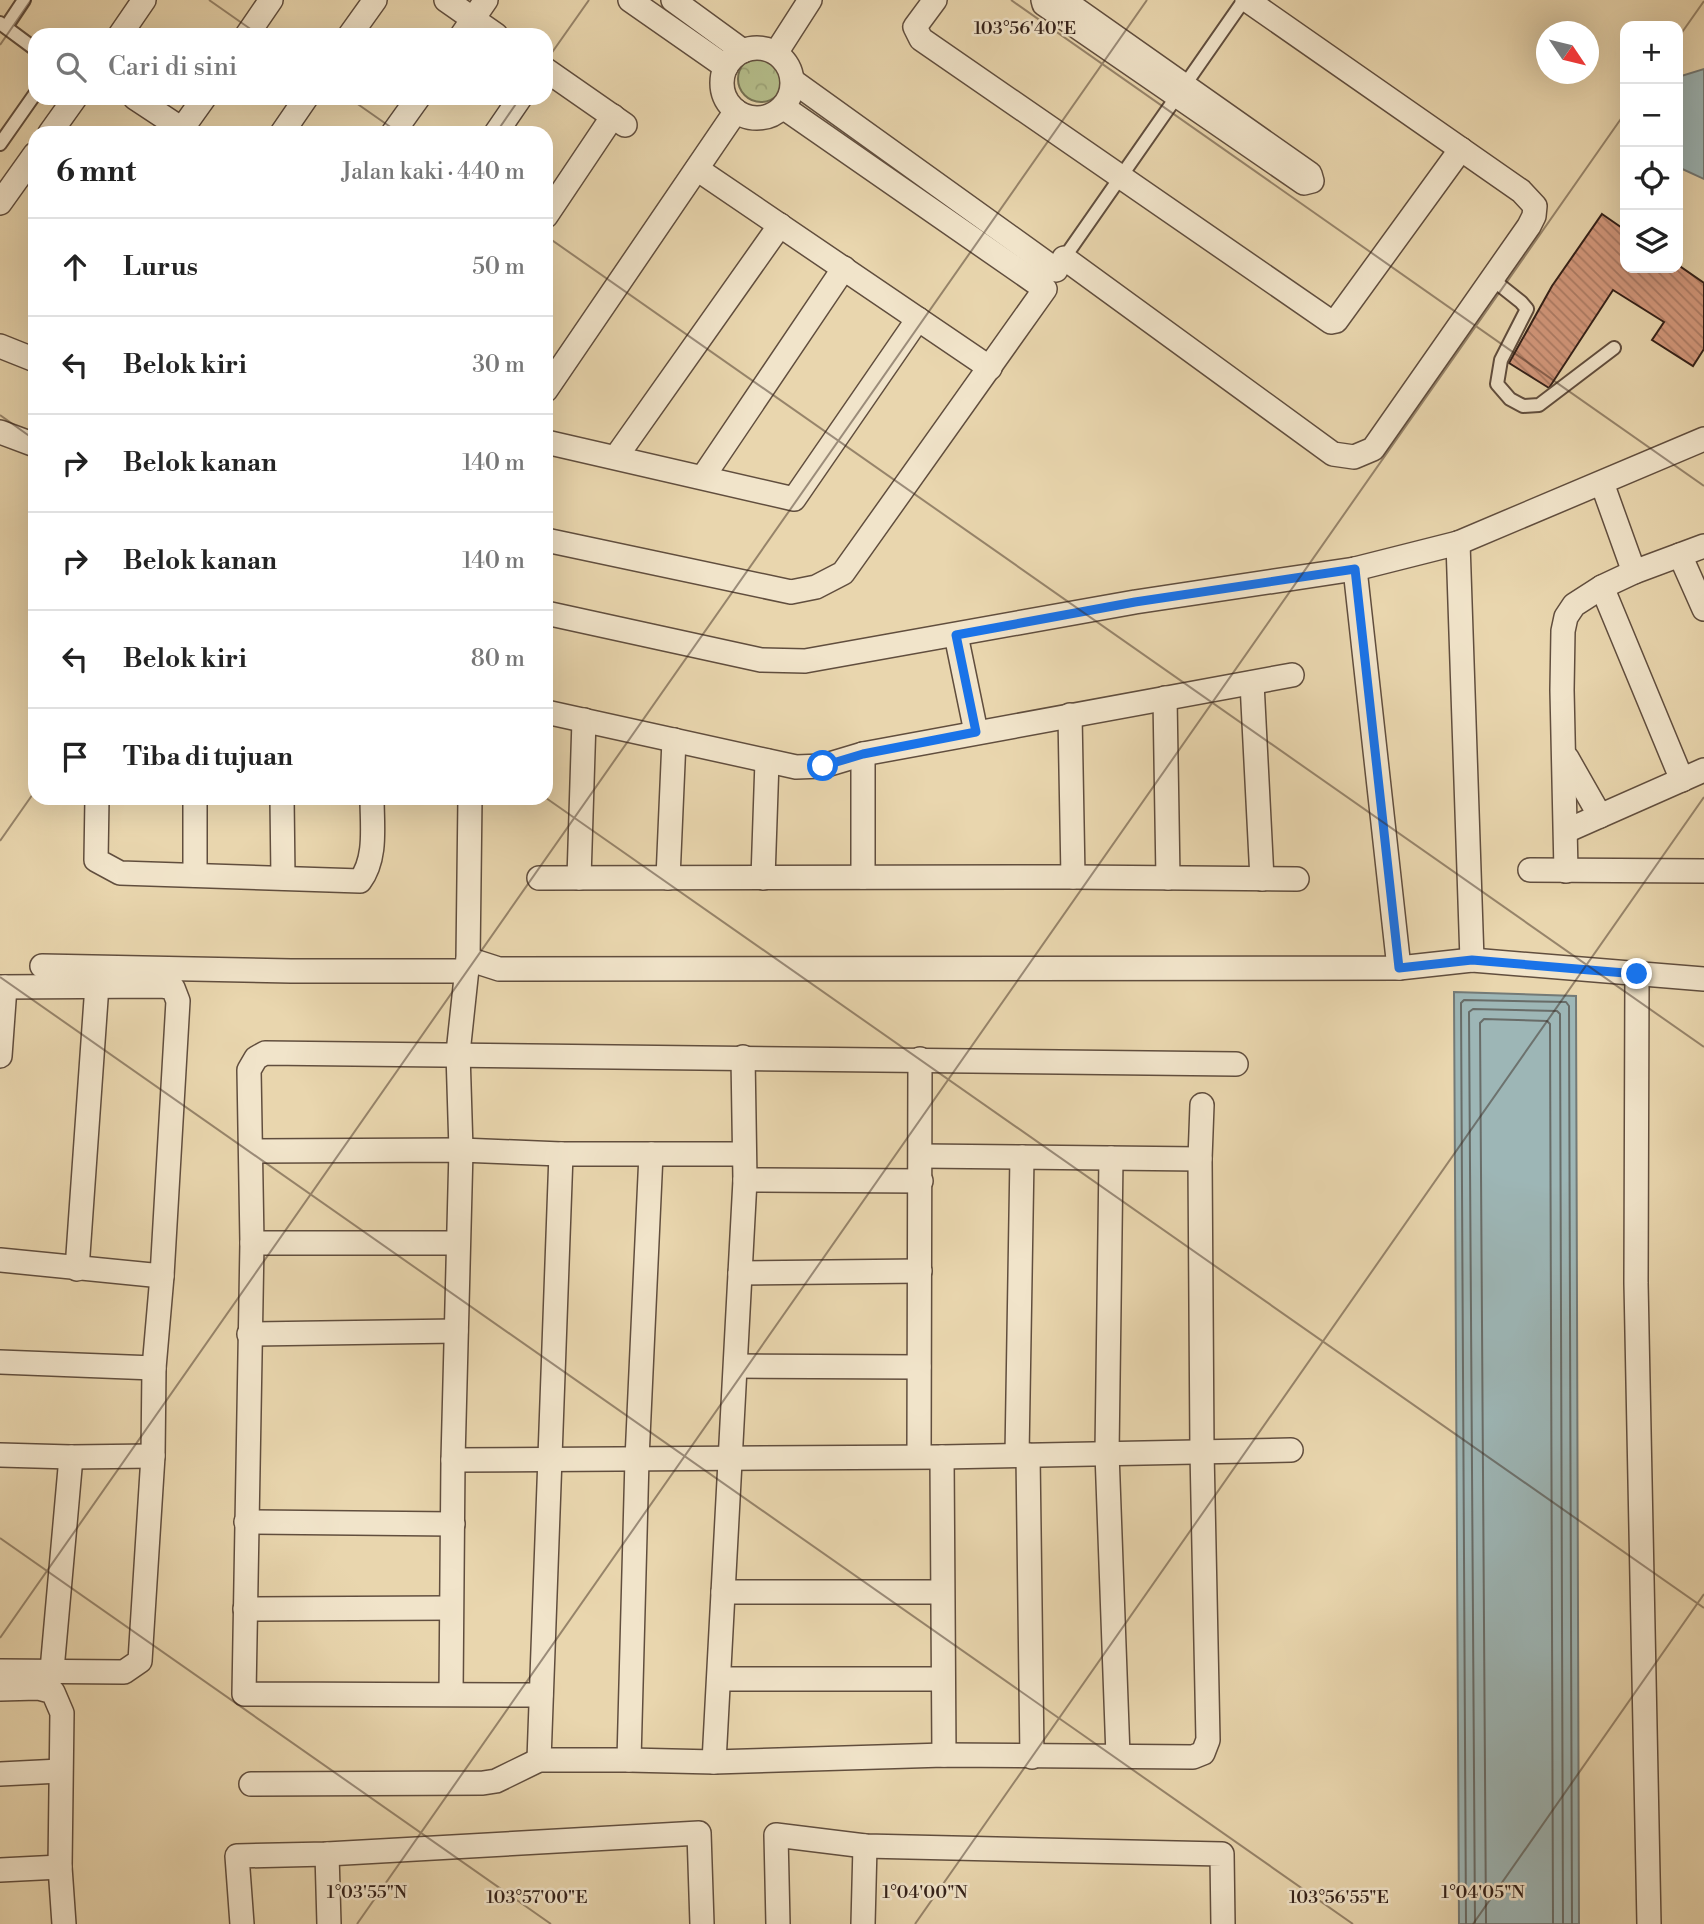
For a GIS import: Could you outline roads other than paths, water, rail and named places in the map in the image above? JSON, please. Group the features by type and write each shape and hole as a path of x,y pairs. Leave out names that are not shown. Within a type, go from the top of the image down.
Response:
{"street":[{"path":"125,28 144,0"},
{"path":"252,28 271,0"},
{"path":"356,28 375,0"},
{"path":"446,0 474,18"},
{"path":"630,0 726,67"},
{"path":"673,0 743,51"},
{"path":"776,53 810,0"},
{"path":"935,0 915,27 921,39 1331,322 1336,321 1461,149"},
{"path":"1043,0 1044,4 1181,92 1310,174 1312,181 1304,183 1181,92 1063,0"},
{"path":"783,107 1055,273 1333,454 1354,457 1373,449 1529,226 1535,206 1521,191 1246,0"},
{"path":"765,48 785,60 793,81 792,92 783,107 769,117 747,117 728,103 722,79 726,67 743,51 765,48"},
{"path":"553,75 619,121 553,207"},
{"path":"793,81 1055,273"},
{"path":"55,126 70,105"},
{"path":"145,105 175,126"},
{"path":"187,126 200,105"},
{"path":"287,126 301,105"},
{"path":"398,126 413,105"},
{"path":"501,126 515,105"},
{"path":"553,380 736,111"},
{"path":"0,203 28,164"},
{"path":"697,169 990,368"},
{"path":"616,457 780,225"},
{"path":"702,477 844,268"},
{"path":"553,541 791,592 817,587 842,573 1055,273"},
{"path":"553,444 794,499 918,319"},
{"path":"0,346 28,357"},
{"path":"0,432 28,442"},
{"path":"553,615 761,660 805,661 1135,602 1355,569 1458,543 1704,439"},
{"path":"1602,483 1634,572"},
{"path":"1458,543 1472,960"},
{"path":"1566,871 1563,631 1566,617 1574,605 1602,587 1704,545"},
{"path":"1680,555 1704,610"},
{"path":"1355,569 1399,968"},
{"path":"1602,587 1682,780"},
{"path":"956,635 976,732"},
{"path":"553,713 796,767 823,766 863,754 976,732 1292,675"},
{"path":"1252,682 1262,879"},
{"path":"1165,698 1168,878"},
{"path":"1070,715 1073,877"},
{"path":"579,878 584,720"},
{"path":"668,878 674,740"},
{"path":"1565,753 1600,817"},
{"path":"863,754 863,877"},
{"path":"763,878 767,761"},
{"path":"1566,831 1704,770"},
{"path":"97,805 96,860 120,873 360,881 368,870 371,857 372,805"},
{"path":"195,805 195,875"},
{"path":"282,805 283,878"},
{"path":"451,1693 453,1460 461,1150 458,1053 467,965 470,805"},
{"path":"1530,870 1704,872"},
{"path":"539,878 1297,879"},
{"path":"42,966 291,971 467,965 499,969 1399,968 1472,960 1704,979"},
{"path":"1637,974 1636,1283 1649,1924"},
{"path":"77,1269 97,985"},
{"path":"0,1056 2,987 97,985 173,988 178,1001 162,1276 153,1367 153,1456 140,1661 124,1672 0,1671"},
{"path":"541,1695 244,1694 252,1243 249,1070 256,1058 265,1053 458,1053 1236,1064"},
{"path":"714,1762 745,1180 743,1057"},
{"path":"919,1457 920,1059"},
{"path":"251,1784 483,1783 496,1781 539,1760 714,1762 944,1755 1193,1757 1203,1753 1208,1740 1202,1451 1202,1105"},
{"path":"251,1151 461,1150 561,1154 744,1154"},
{"path":"539,1760 561,1154"},
{"path":"629,1760 637,1459 652,1154"},
{"path":"921,1156 1200,1159"},
{"path":"1022,1157 1023,1455 1032,1757"},
{"path":"1111,1158 1107,1453 1118,1756"},
{"path":"745,1180 921,1181"},
{"path":"252,1243 458,1244"},
{"path":"0,1260 162,1276"},
{"path":"740,1273 920,1271"},
{"path":"249,1334 456,1331"},
{"path":"0,1362 153,1367"},
{"path":"736,1366 919,1367"},
{"path":"453,1460 942,1457 1292,1450"},
{"path":"0,1455 153,1456"},
{"path":"52,1671 71,1457"},
{"path":"942,1457 944,1755"},
{"path":"246,1522 453,1524"},
{"path":"723,1592 942,1592"},
{"path":"245,1609 451,1608"},
{"path":"719,1679 943,1679"},
{"path":"0,1689 38,1688 53,1692 62,1713 60,1867 64,1924"},
{"path":"0,1774 60,1770"},
{"path":"242,1924 237,1856 327,1854 699,1833 702,1924"},
{"path":"778,1924 776,1835 865,1846 1222,1854 1223,1924"},
{"path":"863,1924 865,1846"},
{"path":"327,1854 328,1924"},
{"path":"0,1870 60,1867"}],"lane":[{"path":"24,0 3,25 28,43"},
{"path":"1055,273 1246,0"},
{"path":"0,144 28,104"},
{"path":"1492,279 1527,309 1501,360 1497,384 1510,399 1522,406 1539,405 1614,348"}],"water":[{"path":"1704,69 1704,179 1683,169 1683,75"},
{"path":"1454,992 1576,996 1579,1924 1459,1924"}]}
